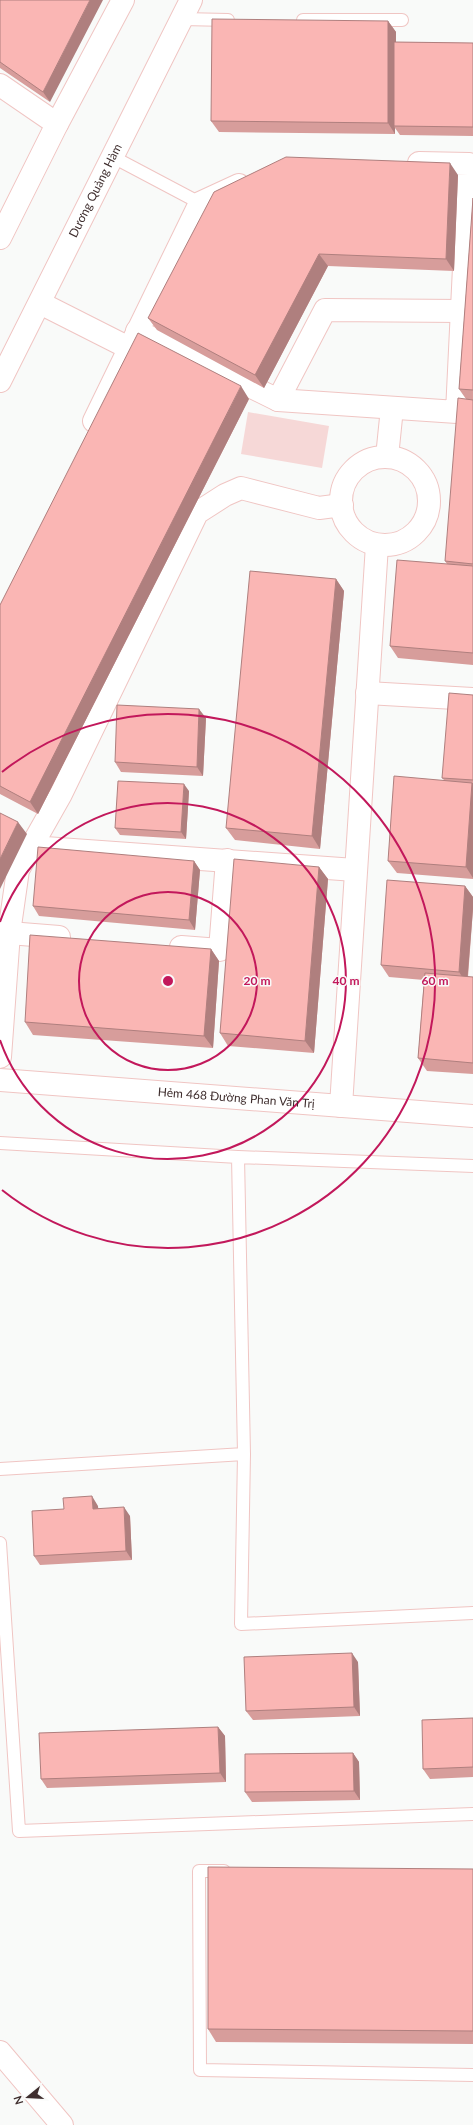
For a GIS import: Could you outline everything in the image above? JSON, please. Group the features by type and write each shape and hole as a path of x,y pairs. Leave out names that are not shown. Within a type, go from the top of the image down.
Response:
{"street":[{"path":"0,238 57,124 124,0"},
{"name":"Dương Quảng Hàm","path":"0,381 187,9"},
{"path":"0,85 57,124"},
{"path":"40,303 278,400 457,412 470,164 398,162"},
{"path":"84,441 200,203 258,176"},
{"path":"278,400 326,310 462,310"},
{"path":"387,457 392,408"},
{"path":"387,457 402,460 415,468 424,480 429,494 429,509 424,522 416,533 404,541 391,546 377,545 363,540 353,531 345,519 342,505 343,490 349,476 359,466 372,459 387,457"},
{"path":"0,1057 9,933 18,870 61,794 113,690 184,537 197,513 212,502 241,488 319,508 342,505"},
{"path":"341,1106 377,545"},
{"path":"367,693 473,699"},
{"path":"32,847 355,870"},
{"path":"158,945 220,950 227,860"},
{"path":"9,933 79,939"},
{"name":"Hẻm 468 Đường Phan Văn Trị","path":"0,1080 473,1116"},
{"path":"0,2052 62,2125"}],"lane":[{"path":"187,9 239,20"},
{"path":"293,20 402,20"},
{"path":"113,157 200,203"},
{"path":"0,1143 238,1157 473,1166"},
{"path":"238,1157 244,1454 242,1624 473,1613"},
{"path":"0,1469 244,1454"},
{"path":"0,1543 3,1634 19,1831 473,1814"},
{"path":"238,1871 199,1871 200,2070 473,2074"}],"shaded area":[{"path":"248,412 329,426 322,468 241,454"}],"building":[{"path":"0,0 90,0 43,92 0,62"},
{"path":"212,19 388,21 388,123 211,121"},
{"path":"394,42 473,43 473,127 394,126"},
{"path":"286,157 450,163 446,259 319,254 255,375 148,318 214,192"},
{"path":"473,198 473,390 459,389"},
{"path":"138,333 241,386 30,802 0,786 0,605"},
{"path":"458,398 473,400 473,564 445,561"},
{"path":"397,560 473,566 473,653 390,646"},
{"path":"250,571 336,579 312,836 226,828"},
{"path":"449,693 473,695 473,780 442,778"},
{"path":"117,705 199,709 197,767 115,762"},
{"path":"394,776 472,783 466,867 388,861"},
{"path":"118,781 184,784 181,832 115,828"},
{"path":"0,813 18,822 0,859"},
{"path":"38,847 194,861 189,920 33,906"},
{"path":"234,859 319,867 305,1041 220,1033"},
{"path":"387,880 465,886 459,972 381,965"},
{"path":"30,935 211,949 204,1036 25,1022"},
{"path":"425,973 473,977 473,1063 418,1058"},
{"path":"92,1496 93,1509 124,1507 126,1551 34,1556 32,1511 64,1509 63,1498"},
{"path":"352,1653 354,1707 246,1711 244,1657"},
{"path":"473,1718 473,1767 423,1769 422,1720"},
{"path":"218,1727 220,1773 41,1779 39,1733"},
{"path":"353,1753 354,1791 245,1792 245,1754"},
{"path":"208,1867 473,1869 473,2031 208,2029"}]}
